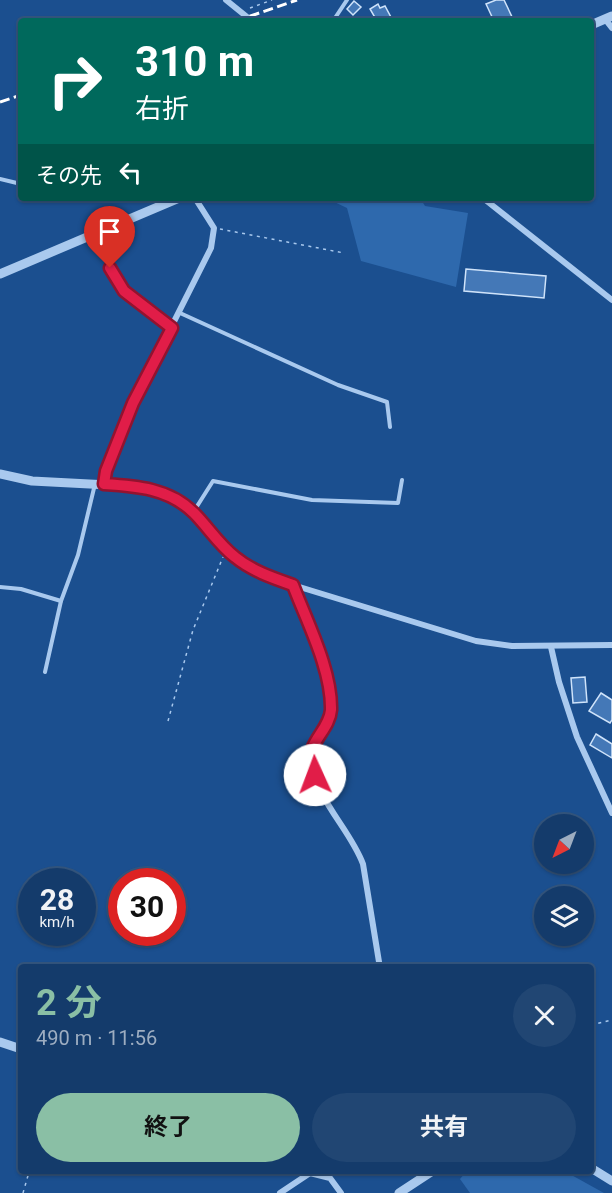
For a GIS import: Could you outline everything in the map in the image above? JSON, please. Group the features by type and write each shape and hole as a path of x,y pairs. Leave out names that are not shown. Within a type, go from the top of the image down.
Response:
{"street":[{"path":"226,0 248,18"},
{"path":"594,24 608,18 612,28"},
{"path":"0,274 172,201"},
{"path":"99,484 133,403 211,248 214,228 197,201"},
{"path":"487,201 612,300"},
{"path":"0,474 32,481 147,487 177,501 193,512 234,557 257,572 476,641 512,646 612,645"},
{"path":"293,585 327,676 331,711 328,721 312,748 311,757 315,775 326,802 358,851 363,864 379,964"},
{"path":"550,647 577,737 612,813"},
{"path":"0,1042 18,1048"},
{"path":"594,1170 612,1181"},
{"path":"280,1193 308,1174"},
{"path":"314,1174 330,1178 341,1193"},
{"path":"399,1193 427,1174"}],"lane":[{"path":"335,18 347,0"},
{"path":"0,179 18,183"},
{"path":"97,232 110,268 124,291 172,328"},
{"path":"180,313 338,385 387,402 390,428"},
{"path":"193,512 213,481 312,500 398,503 402,480"},
{"path":"45,672 61,601 78,555 99,484"},
{"path":"0,587 21,589 61,601"}],"path":[{"path":"240,11 272,0"},
{"path":"214,228 344,253"},
{"path":"168,721 193,630 227,549"},
{"path":"594,1024 612,1020"},
{"path":"23,1193 28,1174"}],"shaded area":[{"path":"332,201 422,201 425,206 468,213 456,287 361,261 347,208"},
{"path":"464,1174 570,1174 604,1193 470,1193 460,1179"}],"building":[{"path":"504,0 513,18 493,18 486,4"},
{"path":"354,1 361,7 353,15 347,9"},
{"path":"378,4 380,8 385,6 391,18 375,18 370,9"},
{"path":"466,269 546,276 544,298 464,291"},
{"path":"585,677 587,702 573,703 571,678"},
{"path":"601,693 612,700 610,723 589,711"},
{"path":"596,734 612,744 612,758 590,745"}],"railway":[{"path":"245,18 297,0"},
{"path":"0,102 18,96"}],"route":[{"path":"110,268 124,291 172,328 133,403 106,471 104,484 147,487 177,501 193,512 234,557 257,572 293,585 327,676 331,711 328,721 312,748 311,757 315,775"}]}
